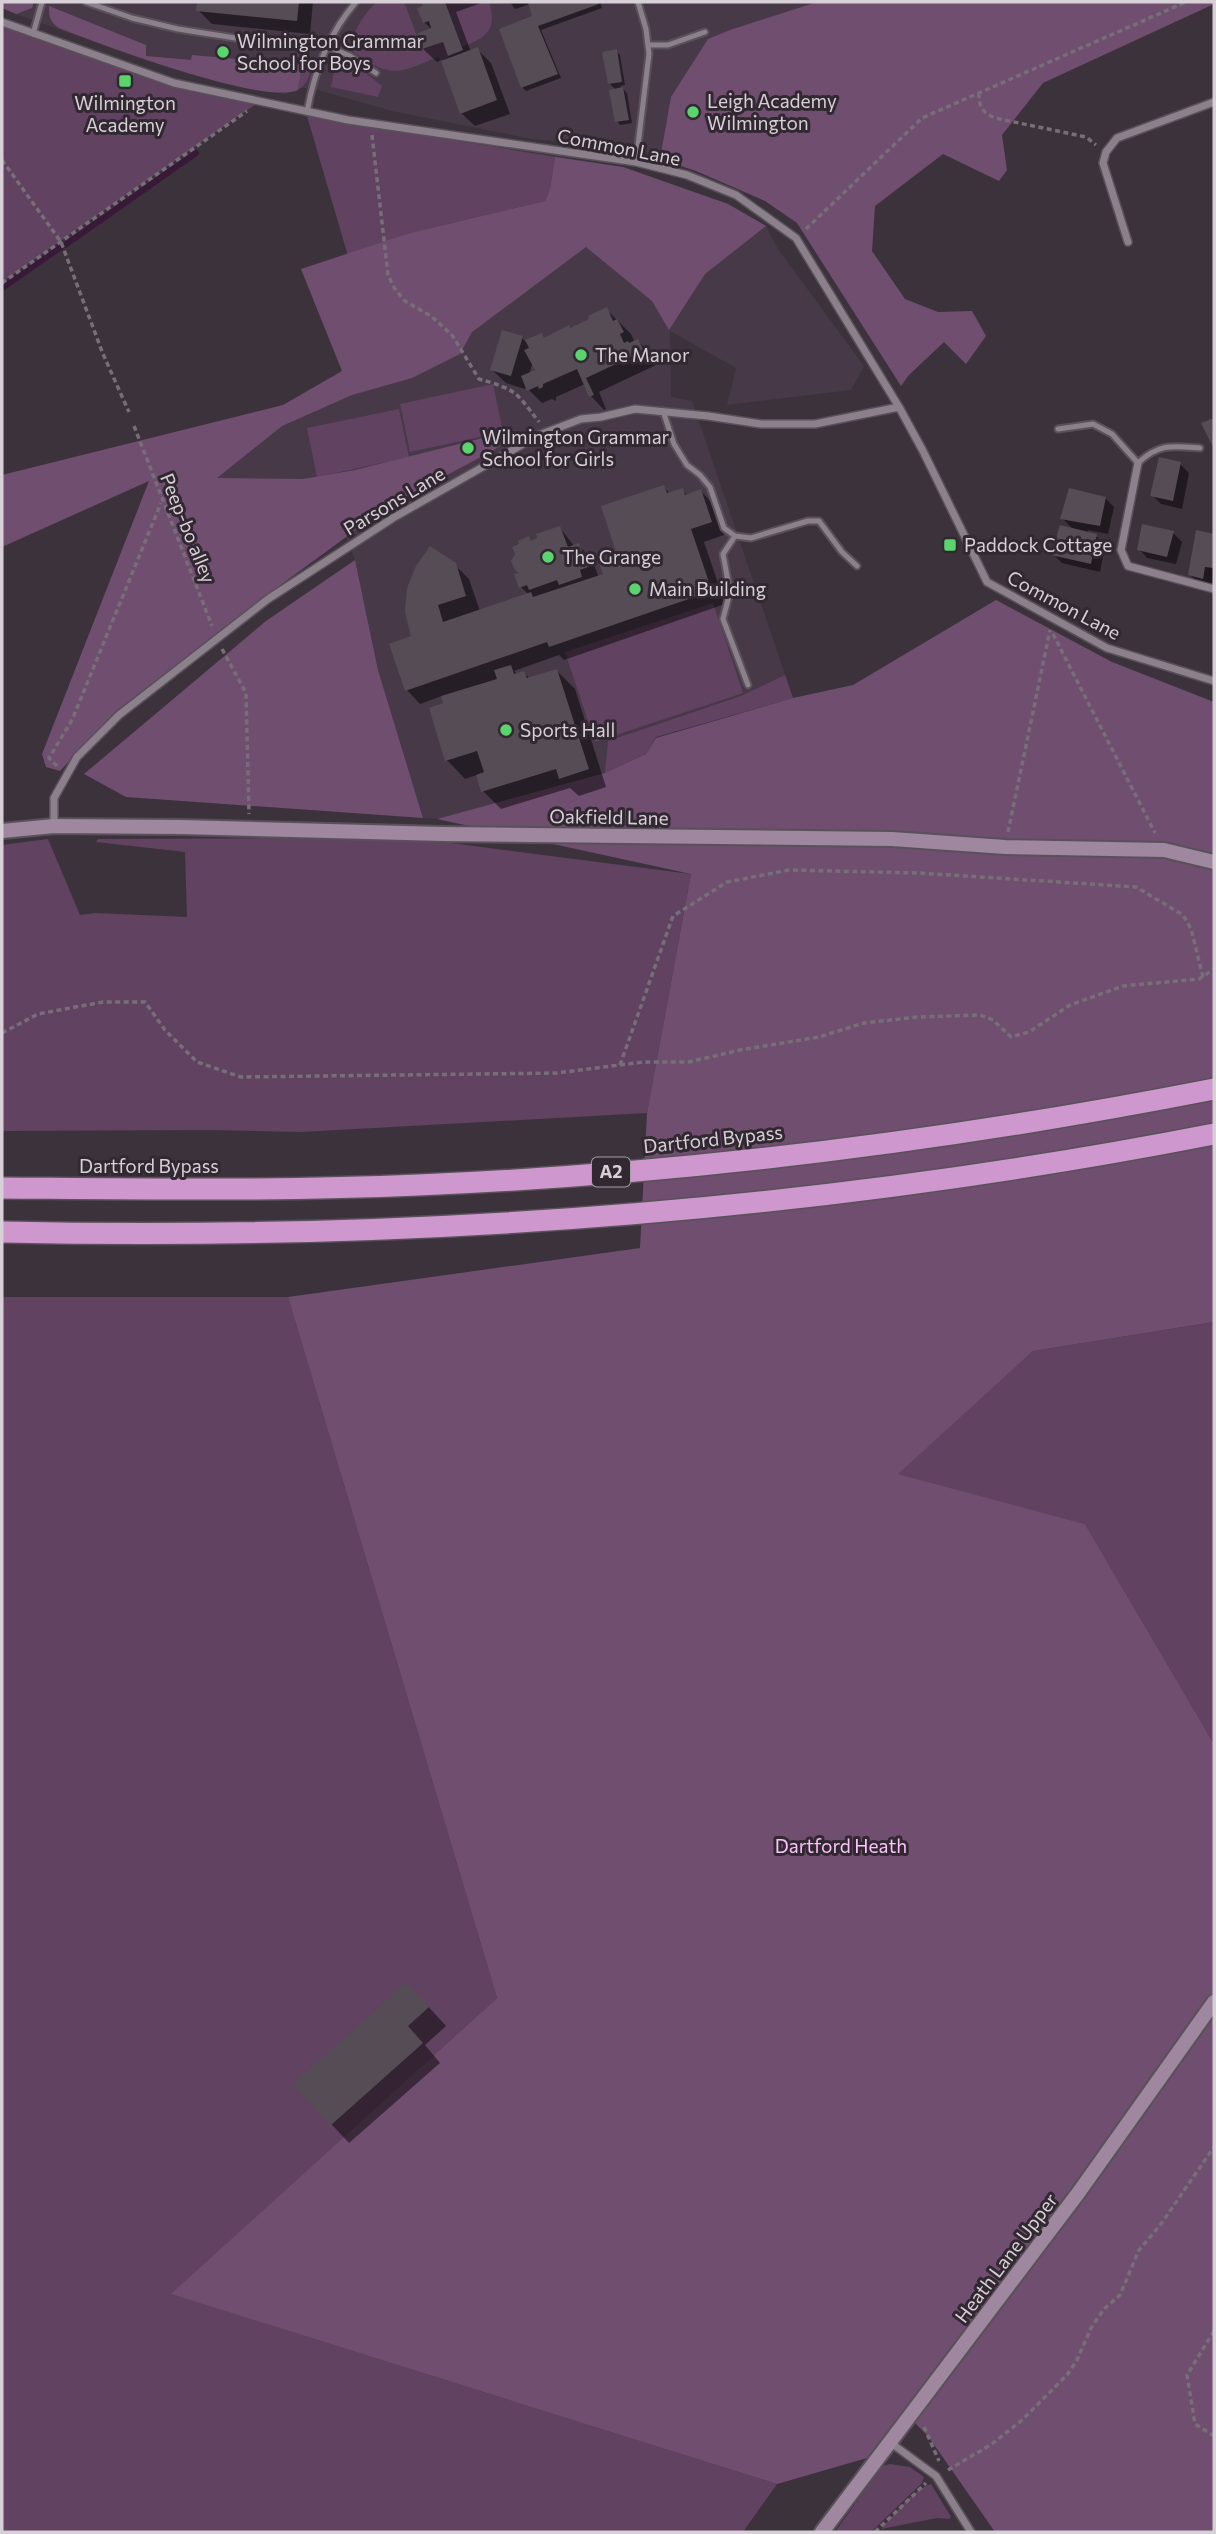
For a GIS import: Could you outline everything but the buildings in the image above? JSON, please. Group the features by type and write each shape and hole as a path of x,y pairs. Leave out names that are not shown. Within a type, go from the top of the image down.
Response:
{"highway":[{"name":"Dartford Bypass","path":"2,1188 254,1189 418,1185 583,1175 737,1161 891,1142 1214,1089"},
{"name":"A2","path":"2,1232 283,1234 584,1219 772,1202 959,1177 1214,1134"}],"street":[{"name":"Common Lane","path":"2,22 174,83 307,113 636,162 687,175 736,195 796,238 899,407 987,582 1107,648 1214,681"},
{"path":"1128,242 1102,163 1106,152 1117,138 1214,102"},
{"name":"Parsons Lane","path":"54,826 54,798 77,757 119,715 268,599 393,518 544,433 581,419 635,409 761,424 815,424 899,407"},
{"path":"1138,463 1121,550 1128,566 1214,589"},
{"name":"Oakfield Lane","path":"2,831 54,826 892,839 1005,846 1164,850 1214,862"},
{"name":"Heath Lane Upper","path":"822,2532 1079,2192 1214,2002"},
{"path":"891,2443 936,2476 971,2532"}],"lane":[{"path":"33,34 42,2"},
{"path":"86,2 132,18 190,31 248,40 327,46 350,56 376,73"},
{"path":"307,113 311,88 327,46 356,2"},
{"path":"636,162 649,45 638,2"},
{"path":"649,45 668,45 705,32"},
{"path":"663,411 674,444 687,465 710,487 724,528 735,536 751,538 808,521 819,521 842,552 857,566"},
{"path":"1058,429 1093,424 1112,434 1138,463 1150,451 1170,446 1200,448"},
{"path":"735,536 723,554 730,592 723,619 747,685"}],"path":[{"path":"796,238 922,118 1186,2"},
{"path":"979,93 979,105 985,113 995,118 1086,137 1106,152"},
{"path":"2,283 260,102"},
{"path":"372,124 388,275 395,289 405,302 431,316 452,335 479,379 511,389 522,398 544,433"},
{"path":"2,160 61,242 103,354 129,412"},
{"name":"Peep-bo alley","path":"134,426 218,640 246,693 250,830"},
{"path":"67,776 49,758 72,720 162,502"},
{"path":"1005,846 1050,629 1164,850"},
{"path":"620,1065 673,916 727,881 789,870 919,873 1136,887 1183,915 1191,929 1203,977"},
{"path":"2,1033 38,1014 103,1003 145,1002 165,1030 197,1062 241,1077 532,1074 643,1062 689,1062 740,1050 819,1037 864,1023 918,1017 980,1015 993,1020 1011,1037 1029,1032 1070,1005 1123,986 1199,979 1214,970"},
{"path":"875,2532 910,2497 936,2476 992,2444 1022,2420 1067,2375 1104,2308 1120,2295 1139,2250 1161,2224 1214,2147"},
{"path":"1214,2331 1187,2375 1195,2424 1214,2436"}],"shaded area":[{"name":"Leigh Academy Wilmington","path":"2,2 1166,2 761,196 701,165 656,154 614,146 532,139 392,111 311,88 301,88 285,94 198,76 16,14 2,8"},
{"path":"377,2 404,2 422,49 443,42 449,58 441,61 438,57 394,71 376,66 352,51 355,48 356,29"},
{"path":"445,2 489,2 491,26 478,40 462,47"},
{"path":"2,23 174,83 259,102 2,282"},
{"path":"291,51 303,55 310,69 308,78 298,90 302,65 289,63"},
{"path":"337,57 357,66 382,86 378,97 331,87"},
{"name":"Wilmington Grammar School for Girls","path":"307,116 623,167 728,204 766,226 778,249 864,366 851,390 727,405 736,368 670,331 671,397 692,401 793,698 656,737 646,754 605,773 437,819 423,818 378,670 355,560 341,522 302,479 216,479 176,471 343,371 301,269 348,255"},
{"path":"307,116 555,157 550,189 545,201 410,233 348,256"},
{"path":"493,384 503,432 410,452 400,404"},
{"path":"399,409 409,457 317,477 307,428"},
{"path":"713,603 743,693 595,742 565,652"},
{"path":"785,675 793,698 656,737 646,754 605,773 608,741 741,696"},
{"path":"309,838 443,842 691,874 647,1113 301,1132 2,1131 2,845 48,839 80,915 95,913 187,917 185,852 96,842 98,839"},
{"path":"2,1297 288,1297 497,1998 172,2294 777,2484 743,2532 2,2532"},
{"path":"1214,1322 1214,1744 1085,1524 897,1474 1033,1351"},
{"path":"890,2464 910,2467 924,2477 922,2483 871,2532 835,2532 882,2466"},
{"path":"931,2484 951,2517 949,2519 937,2518 881,2529 910,2497"}],"green space":[{"path":"2,2 34,2 32,8 16,14 2,8"},
{"name":"Leigh Academy Wilmington","path":"817,2 1214,4 1043,83 1002,135 1007,170 999,181 943,154 875,206 872,251 905,299 938,312 972,311 986,336 966,364 944,342 901,386 797,223 765,201 696,171 660,159 671,97 708,39"},
{"path":"49,6 146,45 146,56 191,60 192,55 302,65 298,90 280,93 252,89 218,82 144,59 59,28 51,19"},
{"path":"555,157 623,167 728,204 766,226 705,274 669,330 652,301 586,247 472,332 460,354 412,378 352,395 282,426 217,478 303,479 355,470 503,433 521,433 387,507 116,711 60,771 46,767 42,754 149,481 2,547 2,475 283,405 342,371 301,269 410,233 545,201 550,189"},
{"path":"355,560 378,670 423,818 126,797 84,774 266,621"},
{"name":"Dartford Heath","path":"996,600 1112,662 1214,702 1214,1322 1033,1351 898,1474 1085,1524 1214,1744 1214,2532 995,2532 928,2436 903,2411 867,2458 777,2484 171,2294 497,1998 288,1297 640,1248 647,1113 691,874 437,819 605,773 646,754 656,738 793,698 853,685"}],"waterway":[{"path":"65,245 196,153"},
{"path":"2,288 61,247"}],"place":[{"name":"Wilmington Grammar School for Boys","path":"223,52"},
{"name":"Wilmington Academy","path":"125,81"},
{"name":"Leigh Academy Wilmington","path":"693,112"},
{"name":"The Manor","path":"581,355"},
{"name":"Wilmington Grammar School for Girls","path":"468,448"},
{"name":"Paddock Cottage","path":"950,545"},
{"name":"The Grange","path":"548,557"},
{"name":"Main Building","path":"635,589"},
{"name":"Sports Hall","path":"506,730"}]}
